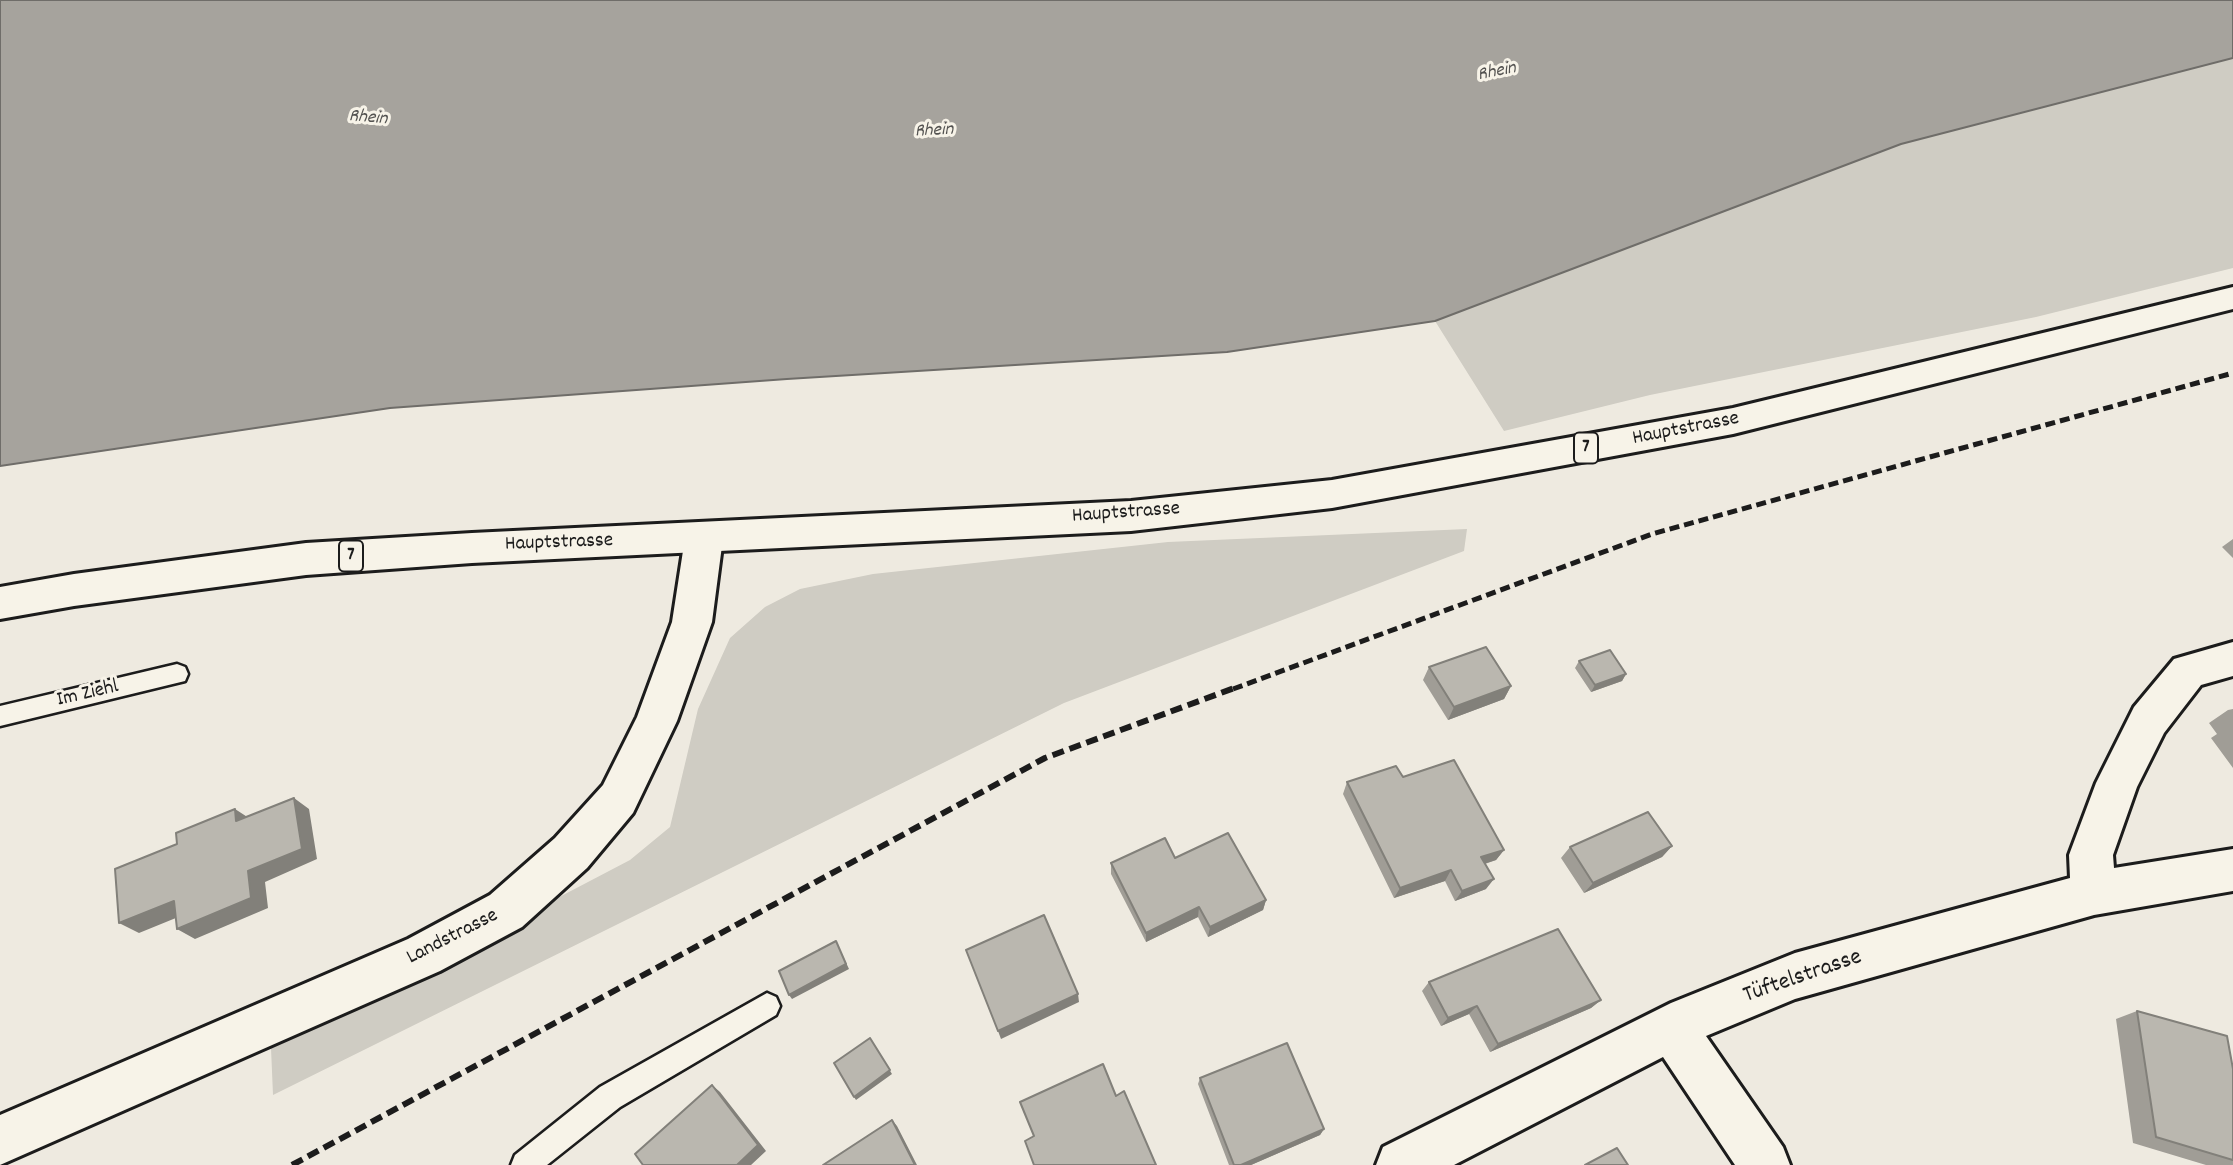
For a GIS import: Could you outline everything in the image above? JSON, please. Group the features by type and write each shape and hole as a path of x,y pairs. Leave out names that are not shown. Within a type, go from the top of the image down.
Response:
{"main road":[{"name":"Hauptstrasse","path":"0,603 74,590 306,559 472,548 1131,516 1332,494 1733,421 2233,298"},
{"name":"Landstrasse","path":"0,1141 424,955 506,911 571,853 618,799 656,721 692,622 704,538"},
{"path":"2094,893 2091,855 2117,783 2149,720 2188,671 2233,659"},
{"name":"Tüftelstrasse","path":"1401,1165 1671,1027 1795,976 2094,893 2233,870"},
{"path":"1671,1027 1765,1165"}],"lane":[{"name":"Im Ziehl","path":"0,716 177,674"},
{"path":"525,1165 610,1097 767,1006"}],"shaded area":[{"path":"2233,58 2233,268 2036,317 1650,395 1504,431 1435,321 1901,144"},
{"path":"1467,529 1464,551 1064,703 273,1095 271,1048 630,860 670,827 698,709 730,638 765,607 800,589 873,574 1168,542"}],"water":[{"name":"Rhein","path":"0,0 2233,0 2233,58 1901,144 1435,321 1227,352 787,379 390,408 0,466"}],"building":[{"path":"1486,647 1511,686 1454,707 1429,667"},
{"path":"1610,650 1626,674 1595,685 1579,661"},
{"path":"1454,760 1504,850 1481,857 1494,879 1462,891 1451,870 1400,888 1347,782 1396,766 1403,777"},
{"path":"294,798 302,849 248,871 251,898 177,929 174,901 119,923 115,869 177,844 176,833 235,809 236,821"},
{"path":"1648,812 1672,846 1593,883 1570,847"},
{"path":"1228,833 1266,900 1210,927 1199,907 1146,933 1111,863 1165,838 1175,858"},
{"path":"1044,915 1078,994 998,1031 966,950"},
{"path":"1558,929 1601,1000 1498,1044 1477,1006 1448,1018 1429,982"},
{"path":"836,941 846,964 789,995 779,971"},
{"path":"2137,1011 2227,1036 2233,1069 2233,1160 2156,1137"},
{"path":"870,1038 890,1070 854,1097 834,1063"},
{"path":"1287,1043 1324,1129 1241,1165 1234,1165 1200,1078"},
{"path":"1103,1064 1116,1096 1124,1091 1156,1165 1034,1165 1025,1141 1034,1136 1020,1102"},
{"path":"712,1085 758,1145 737,1165 643,1165 635,1154"},
{"path":"892,1120 915,1165 823,1165"},
{"path":"1617,1148 1628,1165 1585,1165"}],"railway":[{"path":"1233,689 1652,534 2233,373"},
{"path":"292,1165 1045,758 1237,687"}]}
